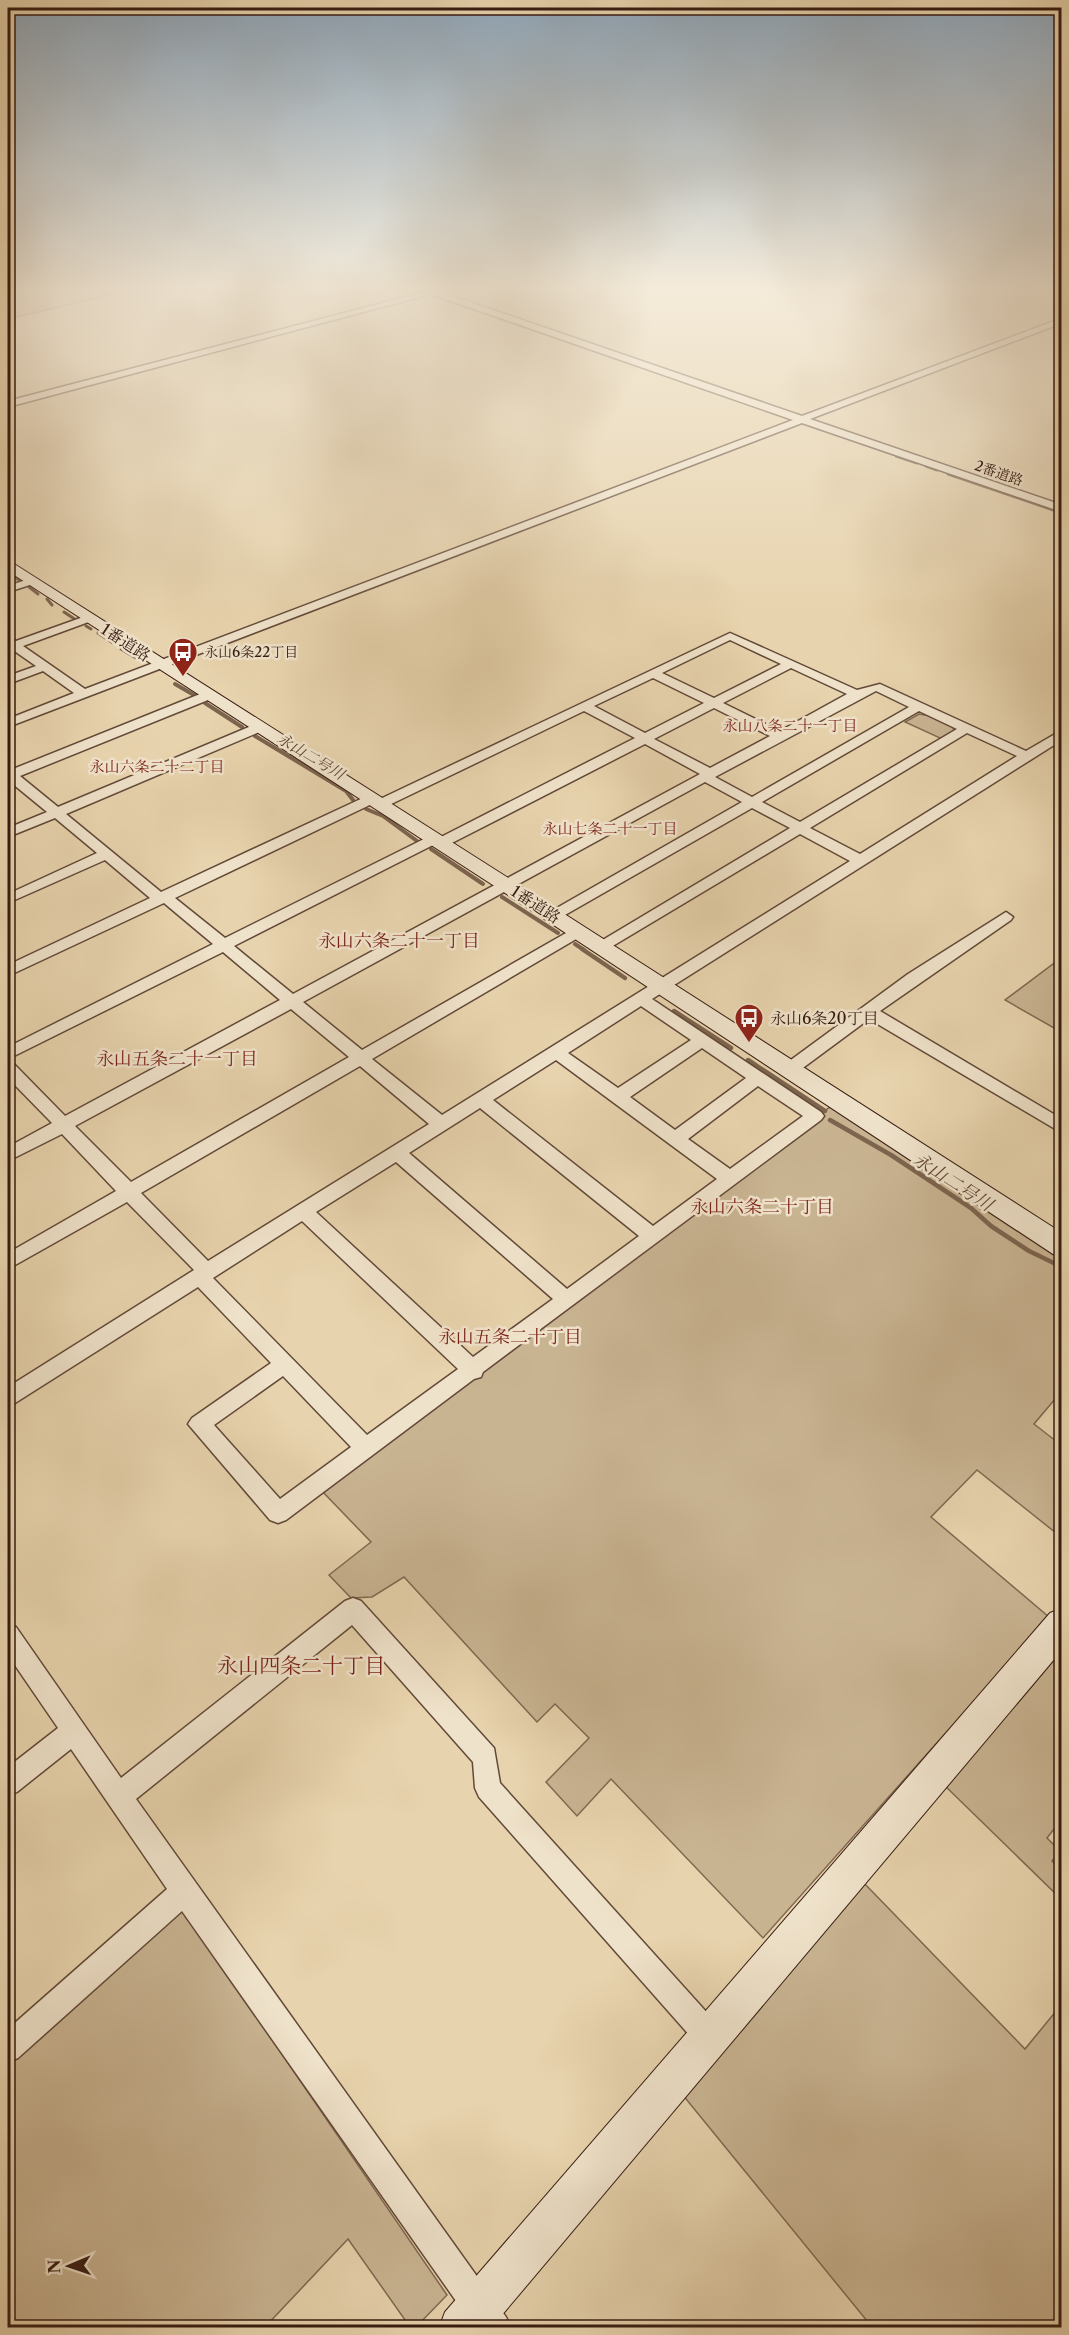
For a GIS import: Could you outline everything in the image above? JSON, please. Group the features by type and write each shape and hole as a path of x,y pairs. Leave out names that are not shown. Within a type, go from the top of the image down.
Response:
{"street":[{"path":"8,404 38,396"},
{"name":"2番道路","path":"735,396 1062,509"},
{"path":"8,723 862,396"},
{"name":"1番道路","path":"8,565 506,885 660,987 1060,1242"},
{"path":"8,589 32,581"},
{"path":"10,645 90,618"},
{"path":"8,971 162,897 584,706 730,636 857,694"},
{"path":"10,645 83,694"},
{"path":"8,1054 790,664"},
{"path":"8,680 44,667"},
{"path":"653,673 780,736"},
{"path":"8,1155 857,694 876,687 1027,756"},
{"path":"8,774 209,695"},
{"path":"584,706 644,738 752,803 860,860"},
{"path":"553,916 918,708"},
{"path":"8,833 260,727"},
{"path":"601,947 965,729"},
{"path":"8,1398 1062,734"},
{"path":"8,774 57,812 105,855 162,897 441,1124"},
{"path":"8,899 105,855"},
{"path":"790,1069 914,978 1006,917"},
{"path":"8,1262 578,932"},
{"path":"285,1364 199,1424 278,1513 474,1371 815,1116 641,999"},
{"path":"870,1012 1062,1127"},
{"path":"617,1097 701,1041"},
{"path":"556,1052 732,1179"},
{"path":"8,1068 129,1192 285,1364 366,1448"},
{"path":"675,1139 758,1078"},
{"path":"481,1100 654,1237"},
{"path":"396,1152 567,1300"},
{"path":"303,1211 474,1371"},
{"path":"119,1796 352,1609 485,1757 488,1788 709,2036"},
{"path":"8,1635 478,2320 709,2036 1062,1624"},
{"path":"8,1783 74,1731"},
{"path":"8,2048 184,1891"}],"shaded area":[{"path":"919,714 944,721 955,731 942,739 905,722"},
{"path":"1061,958 1061,1032 1005,1000"},
{"path":"830,1107 1061,1260 1061,1392 1034,1424 1061,1445 1061,1537 977,1470 931,1517 1049,1617 763,1938 611,1779 577,1816 546,1782 589,1738 555,1704 537,1722 404,1577 372,1597 351,1598 329,1575 371,1542 321,1490"},
{"path":"1061,1648 1061,1820 1047,1838 1060,1851 1052,1861 1061,1870 1061,1899 941,1782"},
{"path":"862,1881 1025,2049 1061,2005 1061,2327 872,2327 682,2094"},
{"path":"181,1907 447,2295 416,2327 410,2327 348,2239 265,2327 8,2327 8,2059"}],"waterway":[{"path":"725,396 737,400"},
{"path":"766,411 790,419"},
{"path":"801,423 900,457"},
{"path":"896,456 917,463"},
{"path":"926,466 937,470"},
{"path":"948,474 1059,512"},
{"name":"永山二号川","path":"8,573 19,580"},
{"name":"永山二号川","path":"29,587 38,594"},
{"name":"永山二号川","path":"47,599 52,605"},
{"name":"永山二号川","path":"64,612 76,620"},
{"name":"永山二号川","path":"86,626 91,629"},
{"name":"永山二号川","path":"98,633 113,643"},
{"name":"永山二号川","path":"121,649 136,658"},
{"name":"永山二号川","path":"175,684 194,695"},
{"name":"永山二号川","path":"205,703 242,727"},
{"name":"永山二号川","path":"255,736 346,791 353,800"},
{"name":"永山二号川","path":"366,809 383,816 417,841"},
{"name":"永山二号川","path":"431,849 483,884"},
{"name":"永山二号川","path":"502,897 558,933"},
{"name":"永山二号川","path":"575,944 584,950"},
{"name":"永山二号川","path":"582,949 625,978"},
{"name":"永山二号川","path":"674,1011 731,1048"},
{"name":"永山二号川","path":"748,1060 825,1111"},
{"name":"永山二号川","path":"830,1120 891,1155 971,1208 991,1226 1029,1251 1062,1267"}],"place":[{"name":"永山6条22丁目","path":"183,678"},
{"name":"永山6条20丁目","path":"749,1044"}],"district":[{"name":"永山八条二十一丁目","path":"790,725"},
{"name":"永山六条二十二丁目","path":"157,766"},
{"name":"永山七条二十一丁目","path":"610,828"},
{"name":"永山六条二十一丁目","path":"399,941"},
{"name":"永山五条二十一丁目","path":"177,1059"},
{"name":"永山六条二十丁目","path":"762,1207"},
{"name":"永山五条二十丁目","path":"510,1337"},
{"name":"永山四条二十丁目","path":"301,1665"}]}
